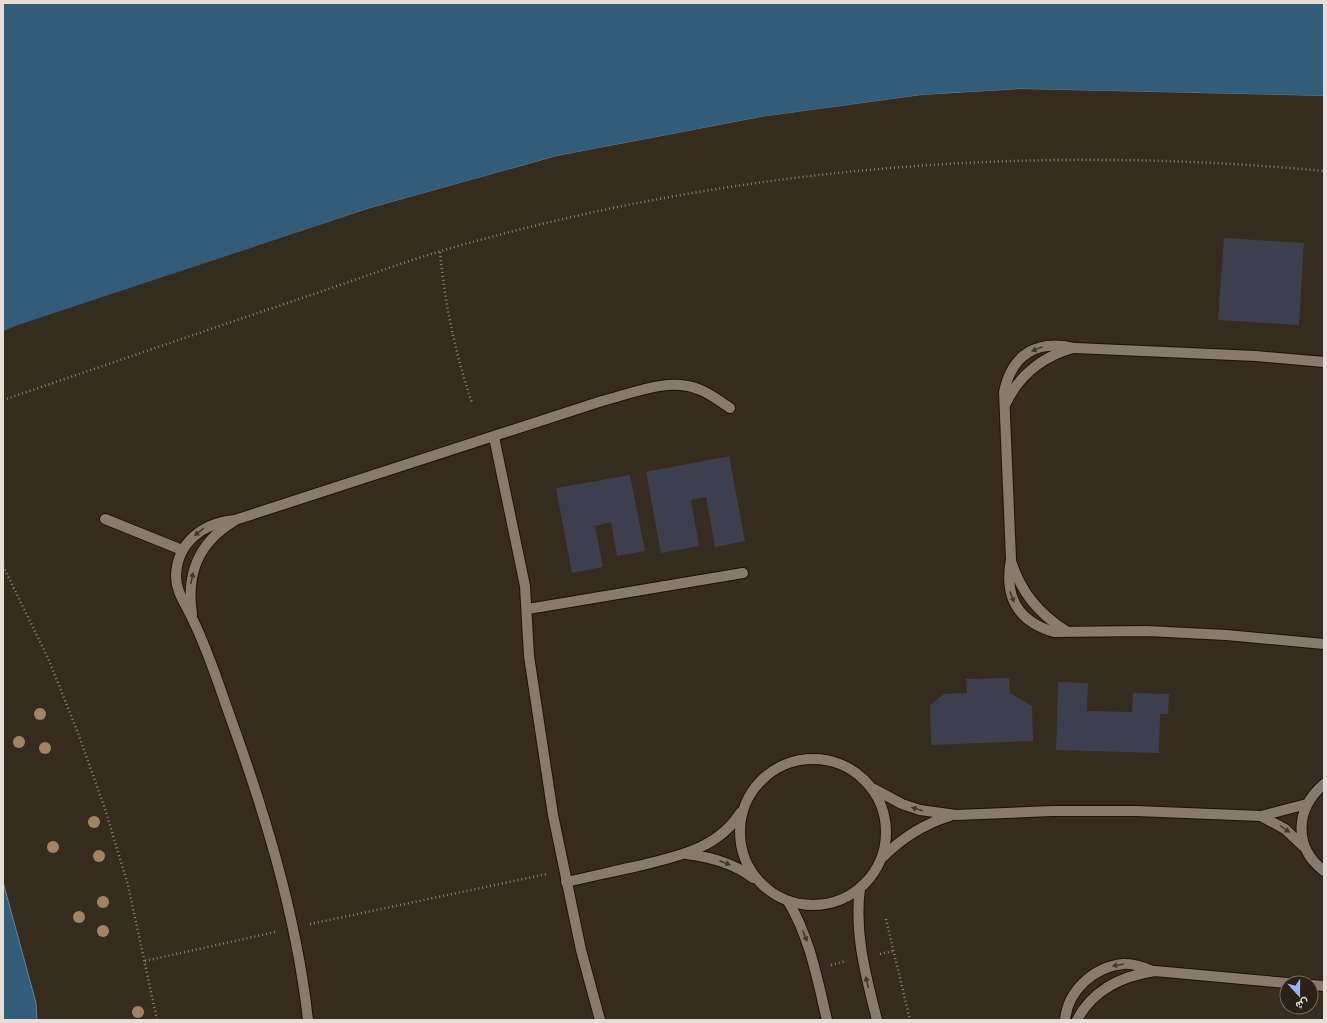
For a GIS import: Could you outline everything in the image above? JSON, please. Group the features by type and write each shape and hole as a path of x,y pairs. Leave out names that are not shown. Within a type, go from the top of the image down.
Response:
{"street":[{"path":"1324,362 1248,355 1075,348 1061,345 1047,345 1034,349 1022,356 1013,366 1007,379 1004,392 1011,559 1008,572 1008,586 1012,599 1019,611 1029,620 1041,628 1054,632 1147,631 1226,635 1324,644"},
{"path":"1005,406 1016,385 1032,368 1059,352 1075,348"},
{"path":"308,1020 292,928 274,852 251,772 192,616 178,592 176,578 177,564 182,550 199,531 210,525 234,520 602,401 671,385 684,385 697,388 709,394 730,408"},
{"path":"494,437 521,564 528,609 529,656 548,784 566,882 581,950 600,1020"},
{"path":"105,519 182,550"},
{"path":"192,616 190,588 197,561 212,537 234,520"},
{"path":"1011,559 1022,589 1031,602 1042,614 1068,632"},
{"path":"528,609 743,573"},
{"path":"566,882 687,854 714,841 736,820 755,788 771,772 790,762 813,759 835,762 855,772 871,787 886,796 914,808 938,813 1136,811 1261,816 1307,804"},
{"path":"1304,847 1301,832 1302,818 1307,804 1315,792 1324,784"},
{"path":"687,854 718,860 734,866 748,873 773,894 788,901 807,905 826,904 844,898 860,888 873,874 882,857 886,843 884,813 879,799 871,787"},
{"path":"744,807 739,827 741,847 748,867 760,883"},
{"path":"882,857 894,845 918,829 939,819 956,814"},
{"path":"1261,816 1285,829 1304,847 1313,861 1324,872"},
{"path":"860,888 858,924 859,941 877,1020"},
{"path":"788,901 798,918 811,951 827,1020"},
{"path":"1065,1020 1071,998 1080,985 1093,974 1108,967 1124,964 1140,966 1155,971 1279,982"},
{"path":"1077,1020 1092,999 1105,988 1121,979 1155,971"}],"path":[{"path":"3,400 440,252 530,228 628,206 712,190 804,177 897,167 1083,159 1176,161 1324,171"},
{"path":"440,252 450,328 472,403"},
{"path":"3,566 48,658 78,733 105,809 128,885 157,1020"},
{"path":"145,961 292,928 564,871"},
{"path":"886,919 910,1020"}],"water":[{"path":"3,3 1324,3 1324,96 1021,89 922,95 761,117 557,156 367,209 3,331"},
{"path":"3,882 36,1003 37,1020 3,1020"}],"pier":[{"path":"1021,89 1324,96 1324,98 1021,91 922,97 761,119 557,158 368,211 3,333 3,331 15,326 367,209 557,156 761,117 922,95"}],"building":[{"path":"1224,238 1304,243 1299,325 1218,320"},
{"path":"729,456 745,541 715,547 706,497 691,500 699,546 661,553 646,472"},
{"path":"630,475 645,551 617,556 611,522 595,526 603,567 572,573 556,488"},
{"path":"1009,678 1010,693 1032,706 1033,741 931,745 930,705 944,694 967,693 966,679"},
{"path":"1058,682 1088,683 1087,711 1132,712 1133,693 1169,694 1168,714 1160,714 1159,753 1056,750"}]}
